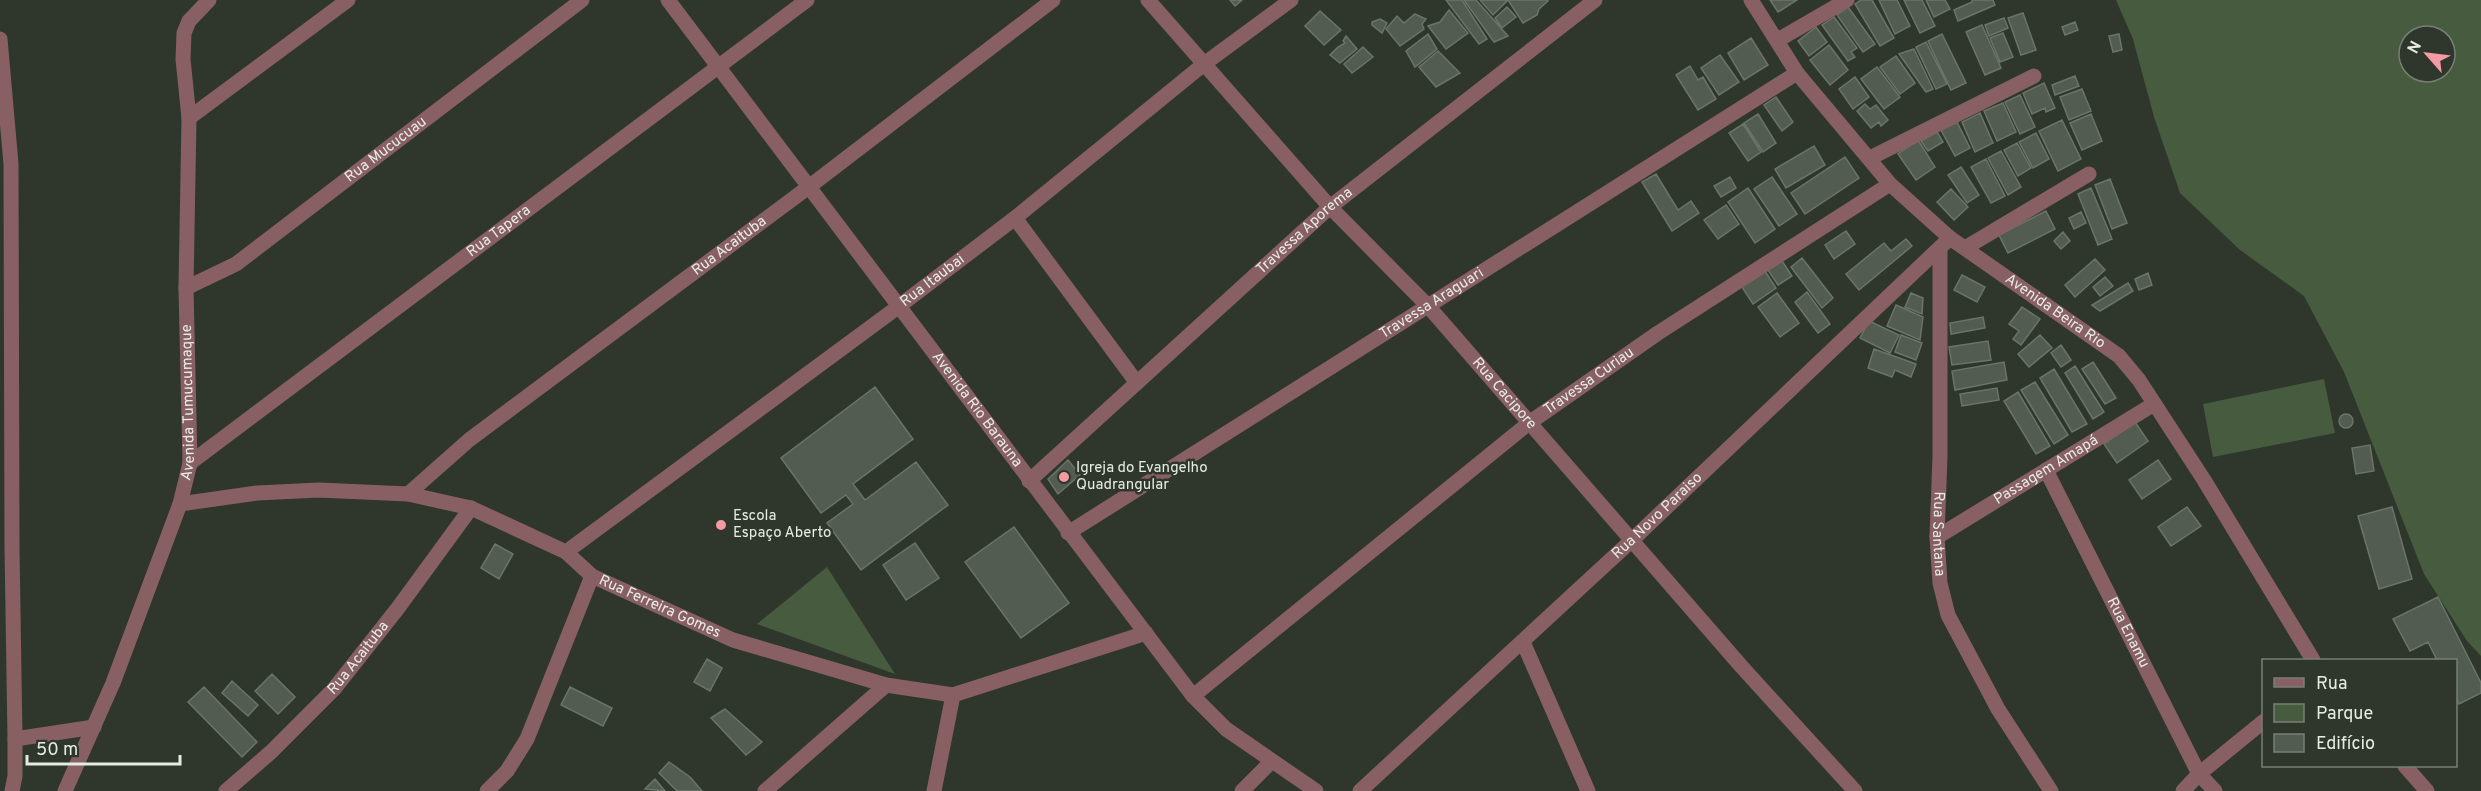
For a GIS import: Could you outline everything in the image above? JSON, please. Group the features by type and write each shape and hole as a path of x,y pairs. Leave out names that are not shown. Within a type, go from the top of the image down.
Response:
{"street":[{"name":"Avenida Tumucumaque","path":"65,791 113,683 180,504 190,464 186,288 189,118 183,59 184,33 189,21 209,0"},
{"path":"189,118 348,0"},
{"name":"Rua Mucucuau","path":"186,288 236,264 582,0"},
{"name":"Avenida Rio Barauna","path":"668,0 1193,696 1226,729 1316,791"},
{"name":"Rua Tapera","path":"190,464 807,0"},
{"name":"Rua Acaituba","path":"408,494 469,440 810,186 1053,0"},
{"name":"Rua Cacipore","path":"1148,0 1330,207 1428,306 1631,541 1855,791"},
{"name":"Rua Itaubai","path":"566,552 898,307 1015,218 1204,64 1292,0"},
{"name":"Travessa Aporema","path":"1029,481 1330,207 1595,0"},
{"name":"Avenida Beira Rio","path":"1751,0 1797,73 1890,184 1945,243 1965,248 2119,356 2204,480 2312,659"},
{"path":"1778,40 1846,0"},
{"path":"0,39 11,164 15,739 15,776 12,791"},
{"name":"Travessa Araguari","path":"1068,532 1797,73"},
{"path":"1870,158 2034,76"},
{"path":"1965,248 2089,174"},
{"name":"Travessa Curiau","path":"1193,696 1528,423 1658,333 1890,184"},
{"path":"1015,218 1137,383"},
{"name":"Rua Santana","path":"1945,243 1937,537 1940,583 1948,615 1998,709 2051,791"},
{"name":"Rua Novo Paraiso","path":"1360,791 1631,541 1945,243"},
{"name":"Passagem Amapá","path":"1937,537 2154,404"},
{"name":"Rua Enamu","path":"2046,470 2199,774 2215,791"},
{"name":"Rua Ferreira Gomes","path":"180,504 257,493 319,490 408,494 471,508 566,552 592,576 733,640 886,685 953,695 1146,633"},
{"name":"Rua Acaituba","path":"226,791 271,752 334,689 398,608 471,508"},
{"path":"0,535 12,548"},
{"path":"487,791 507,771 528,739 592,576"},
{"path":"1523,642 1588,791"},
{"path":"772,788 886,685"},
{"path":"934,791 953,695"},
{"path":"2183,791 2199,774 2262,723"},
{"path":"15,739 93,727"},
{"path":"1242,791 1272,761"},
{"path":"2407,767 2427,791"}],"green space":[{"path":"2116,0 2481,0 2481,656 2467,641 2424,574 2344,372 2304,296 2240,250 2180,193 2154,117 2133,39"},
{"path":"2324,379 2335,433 2213,457 2203,404"},
{"path":"827,567 895,674 757,624"}],"building":[{"path":"1230,0 1242,0 1235,6"},
{"path":"1446,0 1462,0 1487,39 1479,44"},
{"path":"1464,0 1476,0 1508,36 1494,42"},
{"path":"1480,0 1506,0 1507,1 1493,15"},
{"path":"1508,0 1548,1 1539,9 1537,15 1523,23"},
{"path":"1770,0 1797,0 1778,12"},
{"path":"1861,0 1872,0 1894,38 1880,46 1855,4"},
{"path":"1879,0 1897,0 1910,26 1895,34"},
{"path":"1904,0 1922,0 1935,26 1920,33"},
{"path":"1926,0 1945,0 1950,9 1934,17"},
{"path":"1972,0 1993,0 1995,5 1958,21 1954,10"},
{"path":"1507,7 1516,17 1502,28 1495,18"},
{"path":"1848,7 1875,44 1863,52 1837,15"},
{"path":"1449,10 1468,33 1446,49 1428,26 1440,22"},
{"path":"1320,11 1341,30 1324,45 1305,26"},
{"path":"2023,13 2036,50 2021,55 2008,18"},
{"path":"1415,14 1426,19 1422,24 1424,29 1400,46 1386,29 1397,16 1404,23"},
{"path":"1834,17 1857,48 1851,52 1855,57 1848,61 1822,25"},
{"path":"2004,18 2008,28 1989,36 1985,25"},
{"path":"1380,19 1387,23 1382,33 1372,25 1372,22"},
{"path":"2075,22 2078,30 2065,35 2062,27"},
{"path":"1982,25 2001,68 1985,75 1966,32"},
{"path":"1816,27 1827,42 1809,56 1798,41"},
{"path":"2003,33 2013,57 2000,62 1990,38"},
{"path":"1428,34 1437,49 1415,67 1406,51"},
{"path":"1942,34 1966,83 1951,90 1928,41"},
{"path":"2119,34 2122,50 2113,52 2109,36"},
{"path":"1346,36 1357,49 1340,63 1330,55 1345,43 1343,41"},
{"path":"1751,38 1768,65 1744,80 1728,53"},
{"path":"1926,42 1947,84 1936,89 1916,47"},
{"path":"1829,45 1848,70 1830,85 1810,60"},
{"path":"1363,47 1373,57 1352,73 1344,64"},
{"path":"1914,49 1933,89 1926,92 1899,54"},
{"path":"1438,51 1460,73 1436,87 1419,67"},
{"path":"1720,55 1739,82 1719,95 1701,68"},
{"path":"1896,56 1915,83 1900,94 1880,67"},
{"path":"1690,66 1698,80 1703,77 1716,99 1698,110 1676,75"},
{"path":"1877,67 1900,97 1884,109 1861,79"},
{"path":"2075,76 2079,86 2055,95 2052,85"},
{"path":"1855,77 1869,97 1853,109 1839,89"},
{"path":"2044,83 2055,108 2046,112 2045,108 2032,114 2023,93"},
{"path":"2082,89 2091,111 2069,120 2060,97"},
{"path":"2020,95 2035,127 2020,134 2005,102"},
{"path":"1776,97 1793,122 1782,131 1764,105"},
{"path":"2003,103 2016,132 1997,141 1984,111"},
{"path":"1865,104 1870,109 1876,105 1888,120 1881,126 1879,122 1871,128 1857,111"},
{"path":"1980,113 1993,143 1975,152 1962,122"},
{"path":"1758,114 1776,143 1763,152 1744,123"},
{"path":"2091,114 2102,141 2082,150 2070,123"},
{"path":"2062,120 2081,159 2058,171 2039,131"},
{"path":"1957,122 1970,148 1955,156 1941,130"},
{"path":"1743,124 1761,152 1748,161 1729,133"},
{"path":"1937,132 1943,142 1928,151 1921,141"},
{"path":"2036,133 2049,159 2033,168 2019,142"},
{"path":"1918,140 1935,167 1916,180 1898,154"},
{"path":"2017,143 2031,168 2018,176 2004,150"},
{"path":"1814,146 1825,165 1786,188 1775,169"},
{"path":"2001,151 2021,187 2008,195 1988,158"},
{"path":"1845,157 1859,178 1805,214 1791,193"},
{"path":"1986,159 2005,196 1991,203 1971,167"},
{"path":"1961,167 1979,195 1967,203 1948,175"},
{"path":"1656,174 1678,210 1691,201 1699,213 1672,231 1642,182"},
{"path":"1730,177 1736,188 1721,197 1714,186"},
{"path":"1772,177 1797,214 1779,226 1754,189"},
{"path":"2110,179 2127,223 2112,229 2095,185"},
{"path":"1748,188 1775,229 1755,243 1728,202"},
{"path":"2091,188 2112,239 2098,245 2078,194"},
{"path":"1951,189 1968,207 1954,220 1937,202"},
{"path":"1726,205 1739,224 1718,239 1704,220"},
{"path":"2046,211 2055,229 2008,253 1999,235"},
{"path":"2081,212 2086,223 2074,229 2069,218"},
{"path":"1846,231 1855,244 1834,259 1825,245"},
{"path":"2063,232 2070,241 2061,249 2054,241"},
{"path":"1906,239 1912,246 1859,290 1846,274 1884,243 1891,251"},
{"path":"1802,258 1833,298 1822,308 1791,267"},
{"path":"2095,259 2105,270 2075,297 2065,285"},
{"path":"1782,261 1792,276 1778,285 1768,270"},
{"path":"1763,268 1776,288 1753,304 1740,284"},
{"path":"2148,273 2152,285 2139,290 2135,279"},
{"path":"1962,275 1985,287 1977,302 1954,290"},
{"path":"2105,277 2113,286 2100,296 2093,287"},
{"path":"2128,283 2133,291 2100,311 2092,305"},
{"path":"1807,292 1830,324 1818,333 1795,302"},
{"path":"1777,293 1799,323 1780,337 1758,307"},
{"path":"1911,293 1923,298 1922,314 1905,307"},
{"path":"1896,305 1923,317 1920,340 1887,326"},
{"path":"2022,307 2040,319 2021,345 2013,339 2019,331 2009,324"},
{"path":"1983,317 1985,328 1951,334 1950,323"},
{"path":"1869,321 1899,335 1890,353 1860,338"},
{"path":"1901,335 1922,343 1916,360 1895,352"},
{"path":"2040,335 2052,348 2029,367 2018,354"},
{"path":"1988,341 1991,360 1952,365 1949,347"},
{"path":"2061,345 2071,360 2061,367 2051,353"},
{"path":"1874,349 1916,364 1911,377 1895,370 1892,377 1868,368"},
{"path":"2004,362 2007,380 1955,390 1952,371"},
{"path":"2093,362 2116,398 2105,404 2082,369"},
{"path":"2075,366 2104,412 2093,419 2065,373"},
{"path":"2054,369 2087,424 2072,432 2040,378"},
{"path":"2035,382 2068,435 2054,444 2021,390"},
{"path":"875,387 913,439 853,484 865,500 916,462 948,505 861,570 827,523 853,504 846,495 821,513 781,458"},
{"path":"1997,388 1999,400 1962,406 1960,394"},
{"path":"2018,392 2050,446 2036,454 2004,401"},
{"path":"2343,414 2349,414 2353,421 2349,428 2343,428 2339,424 2339,418"},
{"path":"2135,422 2148,441 2117,463 2104,444"},
{"path":"2370,445 2374,471 2356,474 2352,448"},
{"name":"Igreja do Evangelho Quadrangular","path":"1068,460 1080,475 1058,494 1048,479"},
{"path":"2158,460 2171,479 2142,499 2129,480"},
{"path":"2187,507 2201,526 2171,546 2158,527"},
{"path":"2392,507 2412,579 2379,589 2358,516"},
{"path":"1014,527 1069,603 1021,638 965,562"},
{"path":"915,543 939,578 906,600 883,565"},
{"path":"495,544 513,554 499,579 481,568"},
{"path":"2438,597 2481,683 2481,693 2459,704 2457,700 2457,659 2436,659 2428,642 2410,651 2393,619"},
{"path":"707,659 722,668 710,691 694,682"},
{"path":"272,674 295,697 278,714 255,691"},
{"path":"232,681 258,705 248,716 222,693"},
{"path":"204,687 257,742 242,757 188,702"},
{"path":"570,687 612,708 603,726 561,705"},
{"path":"725,709 762,742 746,755 711,718"},
{"path":"669,762 690,777 702,791 677,791 659,773"},
{"path":"655,779 665,791 645,789"}],"place":[{"name":"Igreja do Evangelho Quadrangular","path":"1064,477"},
{"name":"Escola Espaço Aberto","path":"721,525"}]}
